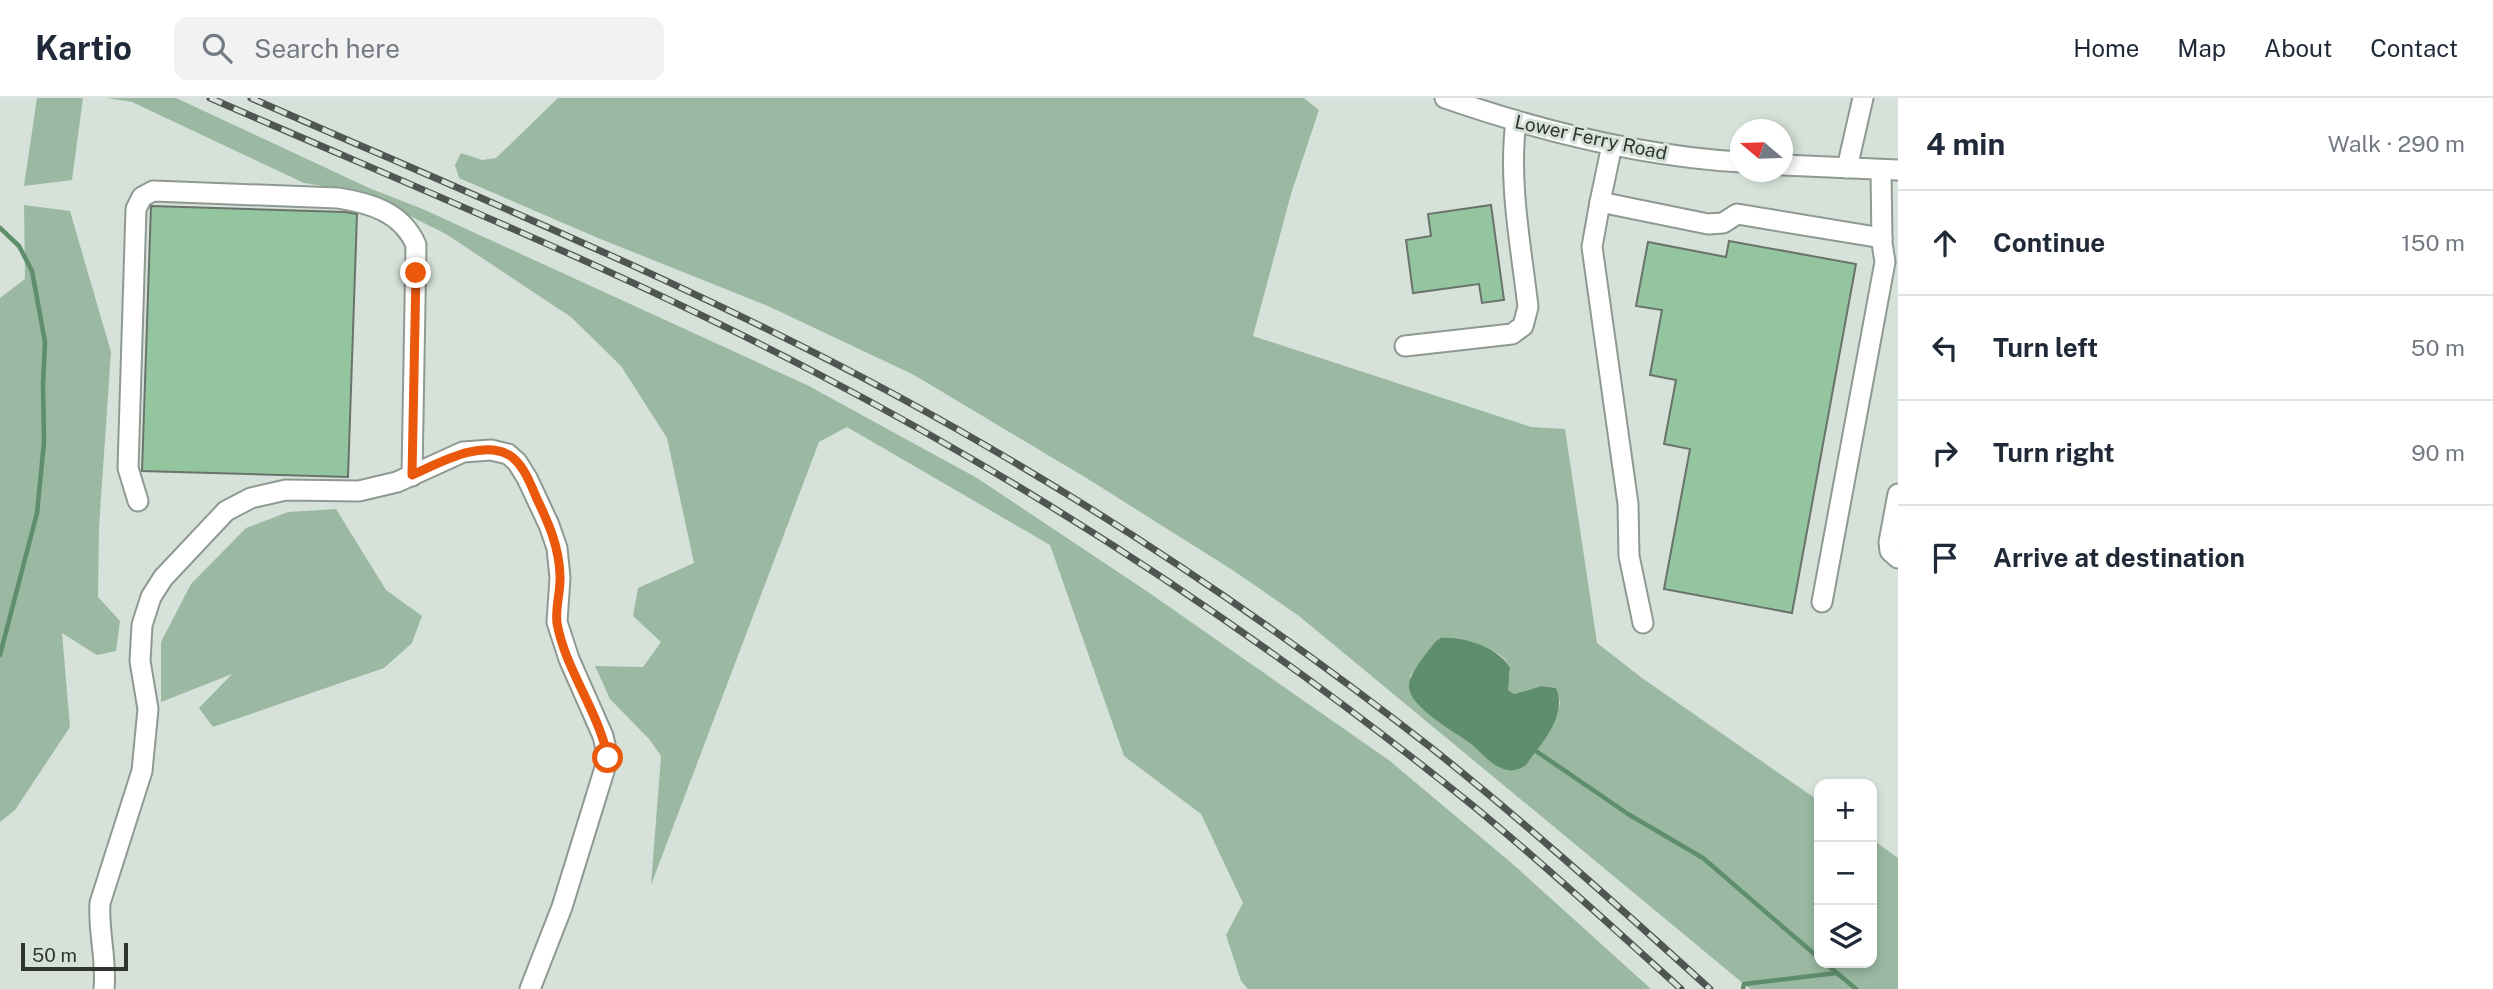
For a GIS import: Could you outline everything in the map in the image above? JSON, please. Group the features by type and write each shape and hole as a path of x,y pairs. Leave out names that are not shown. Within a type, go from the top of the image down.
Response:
{"street":[{"name":"Lower Ferry Road","path":"1445,98 1516,121 1612,145 1730,161"},
{"path":"1847,168 1863,98"},
{"path":"1405,346 1512,334 1524,326 1528,307 1512,149 1516,121"},
{"path":"1612,145 1592,247 1628,504 1629,556 1643,623"},
{"path":"1793,165 1890,170 1882,238 1885,262 1822,602"},
{"path":"138,501 128,468 136,209 142,197 153,191 338,198 364,202 398,218 416,245 412,475"},
{"path":"1600,202 1708,224 1723,223 1737,214 1882,238"},
{"path":"104,989 100,903 142,771 148,709 140,661 142,625 157,587 173,566 226,511 251,498 286,490 359,491 397,482 463,452 491,450 508,454 517,462 549,525 557,548 560,578 557,622 569,659 603,736 608,758 562,907 530,989"},
{"path":"1898,494 1889,542 1890,551 1898,558"}],"shaded area":[{"path":"37,98 83,98 72,180 24,186"},
{"path":"107,98 176,98 807,385 977,478 1148,592 1390,761 1515,866 1651,989 1248,989 1241,981 1226,935 1243,903 1201,814 1124,756 1050,545 847,427 819,442 651,885 661,756 649,739 610,699 595,666 643,667 661,642 633,616 638,588 694,563 667,438 621,366 571,317 446,234 362,192 304,183 132,102"},
{"path":"558,98 1304,98 1319,110 1291,194 1253,336 1531,427 1565,429 1597,643 1642,678 1814,798 1814,968 1877,968 1877,843 1898,858 1898,989 1750,989 1299,616 1234,571 1088,479 914,375 768,306 598,238 459,178 455,165 461,153 482,160 496,158","holes":["1435,642 1489,650 1506,660 1510,669 1508,691 1514,694 1542,686 1556,688 1560,703 1556,718 1499,768 1427,712 1410,676"]},
{"path":"24,205 70,211 111,352 99,527 98,597 120,621 116,651 97,655 62,633 70,727 15,810 0,822 0,298 25,279"},
{"path":"336,509 386,590 422,616 412,643 384,668 213,727 199,708 232,674 161,702 161,642 191,584 246,528 288,512"},
{"path":"1441,638 1470,641 1498,655 1510,668 1508,690 1514,694 1542,686 1556,688 1559,698 1556,719 1545,739 1523,767 1508,770 1493,764 1471,744 1425,711 1411,695 1409,687 1415,670 1435,642"}],"building":[{"path":"1491,205 1504,300 1482,303 1479,284 1413,293 1406,240 1431,236 1428,214"},
{"path":"151,206 357,214 348,477 142,471"},
{"path":"1729,241 1856,264 1792,613 1664,589 1690,449 1664,444 1676,380 1650,375 1662,310 1636,306 1648,242 1726,257"}],"waterway":[{"path":"0,228 19,246 32,271 45,342 44,442 37,513 0,655"},
{"path":"1536,751 1628,814 1703,858 1814,954"},
{"path":"1831,968 1856,989"},
{"path":"1743,989 1744,984 1837,973"}],"railway":[{"path":"210,98 670,300 820,375 991,470 1156,574 1237,629 1395,744 1525,850 1681,989"},
{"path":"251,98 519,214 783,337 955,428 1078,501 1257,619 1429,746 1536,835 1710,989"}],"route":[{"path":"416,273 412,475 463,452 491,450 508,454 517,462 549,525 557,548 560,578 557,622 569,659 595,714 608,758"}]}
